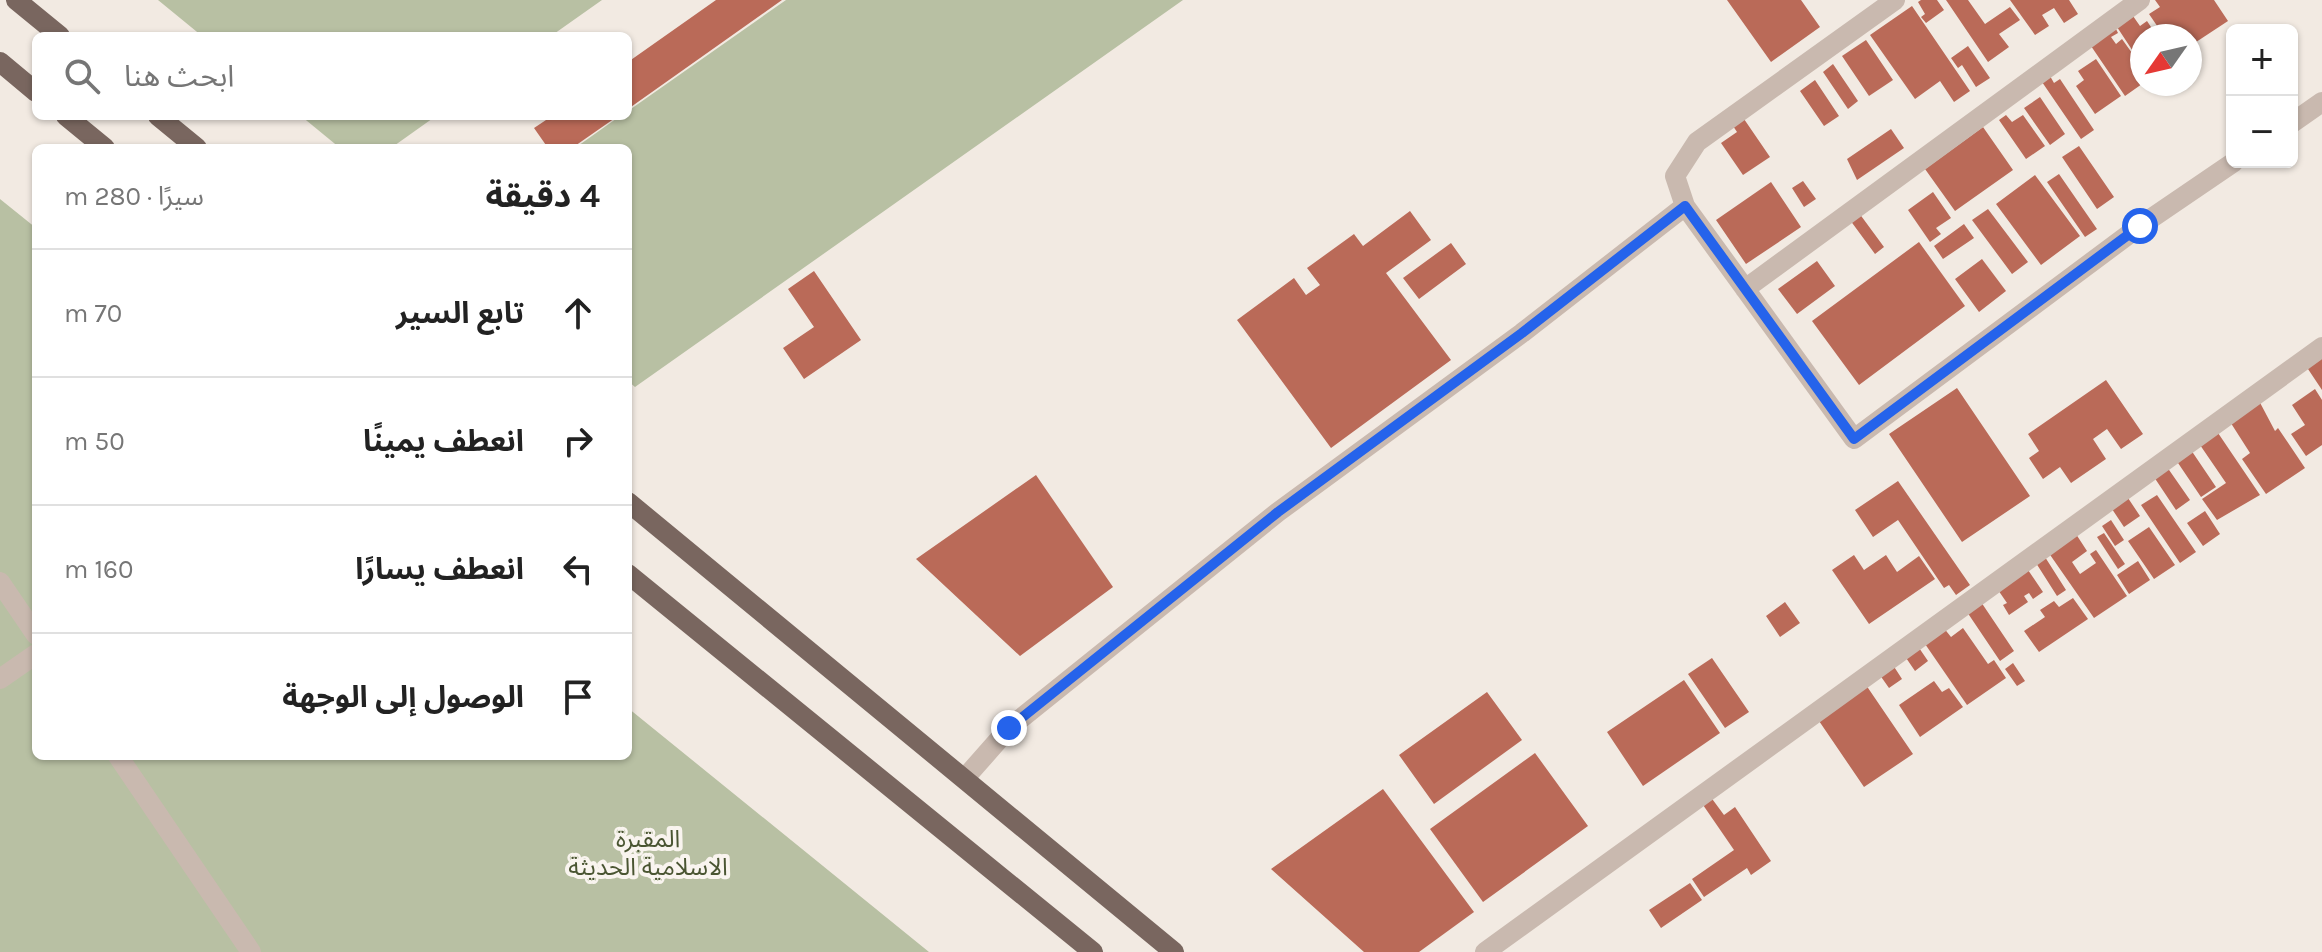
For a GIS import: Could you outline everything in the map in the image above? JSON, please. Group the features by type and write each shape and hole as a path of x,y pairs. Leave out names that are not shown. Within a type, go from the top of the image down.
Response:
{"main road":[{"path":"16,0 55,32"},
{"path":"0,62 32,89"},
{"path":"71,120 100,144"},
{"path":"163,120 192,144"},
{"path":"632,505 1174,952"},
{"path":"632,577 1093,952"}],"street":[{"path":"1895,0 1697,142 1675,176 1685,206 1854,439 2140,226 2226,167"},
{"path":"1745,289 2140,0"},
{"path":"2298,119 2322,102"},
{"path":"965,778 1009,728 1254,531 1522,333 1685,206"},
{"path":"1485,952 2322,347"},
{"path":"0,582 32,629"},
{"path":"0,679 32,657"},
{"path":"121,760 251,952"}],"green space":[{"path":"158,0 602,0 557,32 197,32"},
{"path":"786,0 1183,0 635,387 632,384 632,144 581,144 614,120 632,120 632,108"},
{"path":"306,120 430,120 397,144 335,144"},
{"name":"المقبرة الاسلامية الحديثة","path":"0,199 32,225 32,760 632,760 632,711 929,952 0,952"}],"building":[{"path":"716,0 782,0 632,106 632,59"},
{"path":"1727,0 1801,0 1820,27 1771,62"},
{"path":"1937,0 1944,10 1926,23 1921,17 1925,14 1918,2"},
{"path":"1946,0 1968,0 1985,24 2010,7 2020,20 1999,34 2009,47 1988,62"},
{"path":"2010,0 2069,0 2078,14 2064,23 2054,8 2042,15 2049,26 2035,35"},
{"path":"2155,0 2214,0 2228,21 2202,38 2202,24 2156,24 2149,14 2160,7"},
{"path":"1912,6 1970,91 1954,102 1940,81 1915,99 1870,35"},
{"path":"2133,16 2139,24 2130,24 2130,47 2117,27"},
{"path":"2116,29 2118,33 2111,37 2116,44 2122,39 2130,50 2130,92 2125,96 2091,46"},
{"path":"1866,40 1893,80 1869,96 1842,56"},
{"path":"1968,46 1990,78 1976,87 1962,65 1958,68 1951,58"},
{"path":"2096,59 2121,96 2095,114 2076,86 2084,80 2078,71"},
{"path":"1833,64 1858,101 1848,109 1823,72"},
{"path":"2050,76 2054,83 2060,79 2094,130 2081,139 2042,82"},
{"path":"1815,80 1839,116 1824,126 1800,91"},
{"path":"2040,97 2065,134 2050,145 2024,108"},
{"path":"2006,115 2012,122 2023,115 2045,146 2026,159 1999,120"},
{"path":"1744,119 1770,157 1743,175 1721,143 1737,132 1733,126"},
{"path":"546,120 612,120 578,144 545,144 534,128"},
{"path":"1983,127 2013,170 1955,211 1925,169"},
{"path":"1891,129 1904,148 1857,180 1847,159"},
{"path":"2079,146 2114,197 2097,209 2062,157"},
{"path":"2059,174 2097,229 2085,237 2047,182"},
{"path":"2035,175 2080,236 2041,265 1996,204"},
{"path":"1803,181 1816,199 1804,207 1792,188"},
{"path":"1771,182 1801,227 1746,264 1716,220"},
{"path":"1933,192 1951,218 1936,228 1941,234 1930,242 1908,210"},
{"path":"1988,209 2028,262 2012,274 1972,220"},
{"path":"1410,211 1431,240 1386,273 1451,360 1331,448 1237,320 1294,278 1306,295 1320,285 1307,268 1354,234 1363,246"},
{"path":"1859,213 1884,247 1875,254 1850,220"},
{"path":"1964,224 1974,238 1943,259 1934,246"},
{"path":"1919,242 1965,306 1859,385 1812,321"},
{"path":"1451,243 1466,264 1419,299 1403,278"},
{"path":"1982,259 2006,291 1979,312 1955,279"},
{"path":"1817,261 1835,286 1797,314 1778,289"},
{"path":"814,271 861,340 804,379 783,348 814,327 788,289"},
{"path":"2322,351 2322,390 2304,363"},
{"path":"2106,380 2143,434 2121,449 2107,429 2093,439 2106,459 2071,483 2060,467 2043,479 2029,458 2039,451 2028,434"},
{"path":"1957,388 2030,496 1962,542 1889,434"},
{"path":"2315,389 2322,400 2322,445 2306,456 2291,434 2305,425 2292,405"},
{"path":"2257,397 2275,431 2278,428 2305,468 2266,494 2242,459 2250,453 2227,417"},
{"path":"2216,430 2260,495 2217,520 2202,499 2226,483 2198,442"},
{"path":"2191,450 2216,487 2201,497 2176,460"},
{"path":"2167,467 2190,500 2176,510 2154,477"},
{"path":"1036,475 1113,587 1020,656 916,559"},
{"path":"1898,481 1970,585 1956,595 1949,585 1944,588 1898,520 1873,537 1855,510"},
{"path":"2126,495 2140,516 2124,527 2110,506"},
{"path":"2157,495 2196,552 2180,563 2141,505"},
{"path":"2205,511 2220,534 2203,546 2187,523"},
{"path":"2111,520 2124,540 2115,546 2102,526"},
{"path":"2149,527 2175,565 2154,579 2128,541"},
{"path":"2074,531 2087,551 2072,562 2080,574 2096,563 2090,554 2096,550 2127,596 2094,618 2046,549"},
{"path":"2104,533 2125,564 2118,569 2097,537"},
{"path":"1854,555 1864,570 1886,555 1897,572 1919,556 1935,579 1869,624 1832,570"},
{"path":"2045,557 2066,590 2057,596 2036,563"},
{"path":"2138,561 2150,580 2129,594 2117,575"},
{"path":"2026,567 2043,592 2033,599 2029,593 2024,596 2028,602 2009,615 2003,605 2007,603 1996,587"},
{"path":"2073,598 2088,619 2039,652 2024,631 2045,617 2040,610 2054,601 2059,607"},
{"path":"1979,599 2014,651 2000,661 1965,609"},
{"path":"1785,602 1800,623 1780,637 1766,616"},
{"path":"1943,627 1951,637 1963,628 1988,664 1994,660 2006,678 1967,705 1923,641"},
{"path":"1915,642 1928,661 1915,671 1902,652"},
{"path":"1712,658 1749,712 1725,728 1688,674"},
{"path":"1891,662 1902,679 1889,688 1877,671"},
{"path":"2013,663 2025,681 2017,686 2005,669"},
{"path":"1684,680 1720,733 1643,786 1607,732"},
{"path":"1934,681 1942,692 1949,688 1963,707 1920,737 1899,705"},
{"path":"1866,685 1913,754 1864,787 1817,718"},
{"path":"1487,692 1522,740 1434,804 1399,755"},
{"path":"1535,753 1588,826 1483,902 1430,829"},
{"path":"1383,789 1474,912 1419,952 1364,952 1271,869"},
{"path":"1710,796 1724,815 1735,807 1771,861 1751,875 1747,868 1704,897 1692,879 1734,850 1701,802"},
{"path":"1690,883 1702,900 1661,928 1649,910"}],"route":[{"path":"1009,728 1278,512 1522,333 1685,206 1854,439 2140,226"}]}
